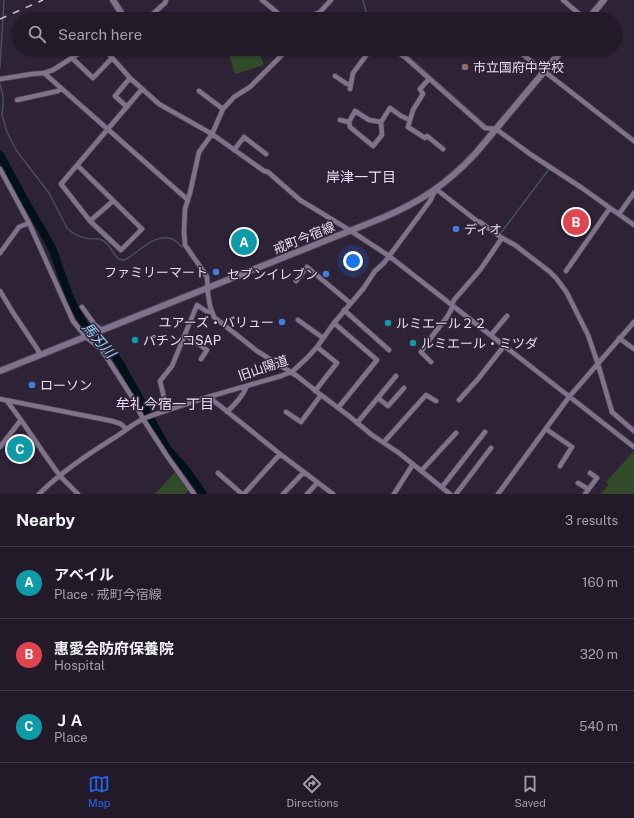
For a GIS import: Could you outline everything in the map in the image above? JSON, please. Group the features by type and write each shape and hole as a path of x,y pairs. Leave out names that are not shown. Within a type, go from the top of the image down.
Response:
{"street":[{"path":"113,0 121,12"},
{"path":"155,12 165,3 166,0"},
{"path":"262,0 277,12"},
{"path":"319,12 331,0"},
{"path":"563,0 578,12"},
{"path":"593,12 604,0"},
{"path":"1,79 53,70 75,56"},
{"path":"281,56 250,87 234,97 223,109 212,134 199,152 185,209 185,245 207,278 209,300 212,312 214,317 220,323 244,342 290,372 372,435 422,470 450,494"},
{"path":"335,76 350,87 353,74 366,56"},
{"path":"403,56 485,128 496,129 634,225"},
{"path":"525,56 634,141"},
{"name":"戒町今宿線","path":"0,372 351,231 403,209 419,200 436,189 462,168 557,56"},
{"path":"72,58 93,78 112,58 130,78 159,104 212,134 264,171 268,172 300,200 389,256 634,447"},
{"path":"44,72 188,200"},
{"path":"127,107 115,96 130,78"},
{"path":"429,79 420,89 422,94 413,110 408,127 425,138 427,136 443,148"},
{"path":"17,100 58,91 61,88"},
{"path":"77,165 142,229 121,250 90,221 61,184 77,165 127,107 142,89"},
{"path":"199,91 223,109"},
{"path":"381,122 369,120 355,111 349,122 350,127 373,146 382,135 381,122 390,108 401,116 410,120"},
{"path":"340,120 349,122"},
{"path":"234,150 244,137 266,154"},
{"path":"0,169 29,223 73,320 101,349 167,456 194,494"},
{"path":"436,189 477,221 515,245 556,278 567,293 588,335 612,412 634,431"},
{"name":"旧山陽道","path":"39,494 64,472 116,437 132,424 167,410 294,371 308,358 344,310 363,289 373,274 384,263 430,201 436,189"},
{"path":"619,214 634,193"},
{"path":"90,221 113,201"},
{"path":"566,271 610,208"},
{"path":"0,253 19,227 29,223"},
{"path":"431,362 421,352 447,317 454,300 480,270 502,238"},
{"path":"296,281 307,267 350,303"},
{"path":"0,291 40,355"},
{"path":"167,410 160,381 172,366 197,305 206,311 212,312"},
{"path":"82,307 101,331"},
{"path":"344,310 388,350"},
{"path":"491,335 507,316"},
{"path":"298,320 323,338"},
{"path":"498,494 569,396 634,322"},
{"path":"334,323 377,360 338,408"},
{"path":"185,335 207,350 201,359"},
{"path":"619,338 634,350"},
{"path":"459,400 504,346"},
{"path":"315,391 337,363 317,347"},
{"path":"357,423 396,376"},
{"path":"227,412 237,402 246,386"},
{"path":"378,398 388,406 404,388"},
{"path":"384,442 426,395 436,401"},
{"path":"286,412 301,422 321,396"},
{"path":"208,397 333,494"},
{"path":"0,398 7,401 112,421 121,424 126,429"},
{"path":"7,401 60,476 78,494"},
{"path":"0,447 21,420"},
{"path":"546,429 572,447 560,466"},
{"path":"442,487 485,432"},
{"path":"422,470 456,433"},
{"path":"456,494 491,448"},
{"path":"218,473 243,494 280,454"},
{"path":"394,494 413,464"},
{"path":"283,494 304,472"},
{"path":"585,494 598,478 590,473"},
{"path":"307,494 317,482"},
{"path":"578,483 588,489"}],"green space":[{"path":"229,56 261,56 264,65 235,74"},
{"path":"634,451 634,494 600,494 609,485 606,482"},
{"path":"177,470 190,488 186,494 155,494"}],"waterway":[{"path":"0,67 4,0"},
{"path":"363,0 366,12"},
{"path":"408,56 488,127"},
{"path":"0,84 3,96 2,115 7,132 16,150 49,193 69,230 84,238 102,240 117,257 122,260 125,260 147,244 159,239 172,239 182,247"},
{"path":"496,132 503,137"},
{"name":"馬刃川","path":"0,155 52,248 75,309 86,327 113,353 167,448 187,471 203,494"},
{"path":"508,239 500,234 549,169 547,168"},
{"path":"558,278 568,291"},
{"path":"589,344 595,363"},
{"path":"610,413 634,434"}],"railway":[{"path":"16,12 43,0"},
{"path":"0,19 12,14"}],"place":[{"name":"市立国府中学校","path":"465,67"},
{"name":"惠愛会防府保養院","path":"576,222"},
{"name":"ディオ","path":"456,229"},
{"name":"アベイル","path":"244,242"},
{"name":"ファミリーマート","path":"216,272"},
{"name":"セブンイレブン","path":"326,274"},
{"name":"ユアーズ・バリュー","path":"282,322"},
{"name":"ルミエール２２","path":"388,323"},
{"name":"パチンコSAP","path":"135,340"},
{"name":"ルミエール・ミツダ","path":"413,343"},
{"name":"ローソン","path":"32,385"},
{"name":"ＪＡ","path":"20,449"}],"district":[{"name":"岸津一丁目","path":"361,177"},
{"name":"牟礼今宿一丁目","path":"165,404"}]}
